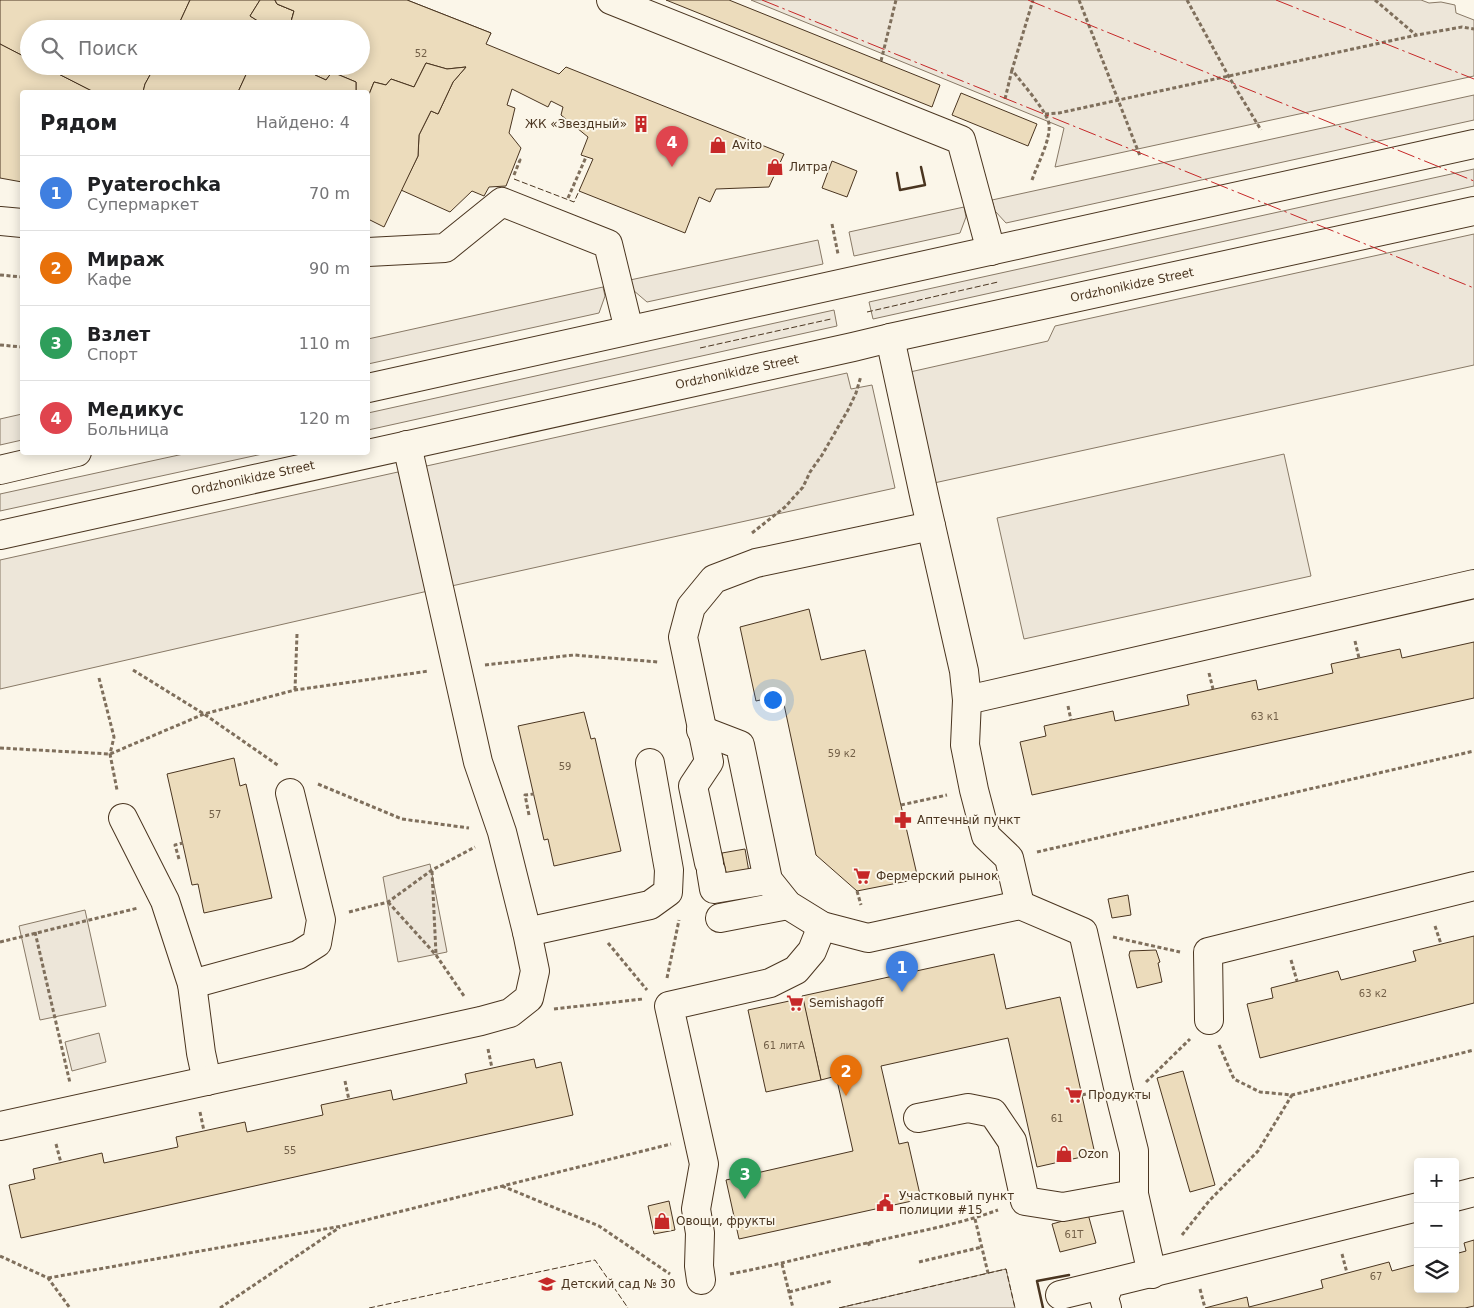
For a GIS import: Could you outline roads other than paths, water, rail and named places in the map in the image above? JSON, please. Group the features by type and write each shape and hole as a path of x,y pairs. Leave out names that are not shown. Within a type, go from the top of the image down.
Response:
{"street":[{"path":"611,0 962,140 990,251"},
{"path":"370,388 1474,144"},
{"path":"370,252 445,248 502,202 608,244 629,330"},
{"name":"Ordzhonikidze Street","path":"370,452 1474,211"},
{"path":"0,221 20,223"},
{"path":"890,338 964,672 967,700 965,745 974,790 986,836 1010,858 1020,905"},
{"path":"0,1126 481,1021 510,1013 529,998 535,970 527,932 502,832 478,762 407,444"},
{"path":"0,470 65,455"},
{"name":"Ordzhonikidze Street","path":"0,534 357,455"},
{"path":"768,880 714,890 693,786 709,762 683,637 691,607 714,579 756,563 931,526"},
{"path":"967,700 1474,584"},
{"path":"702,730 740,745 768,880 788,905 822,926 868,938 1020,905 1083,932 1134,1151 1134,1194 1152,1274"},
{"path":"527,932 650,905 668,892 669,870 650,763"},
{"path":"192,984 298,955 317,943 321,920 300,787"},
{"path":"123,818 165,901 192,984 201,1053 207,1081"},
{"path":"1214,1032 1208,952 1474,886"},
{"path":"720,918 788,905"},
{"path":"701,1280 699,1266 700,1233 696,1209 704,1164 661,1001 770,983 796,970 812,951 822,926"},
{"path":"918,1118 968,1108 992,1113 1012,1141 1025,1201 1063,1207 1134,1194"},
{"path":"1459,1196 1474,1192"},
{"path":"1060,1295 1108,1296 1152,1274 1414,1208"}],"place":[{"name":"ЖК «Звездный»","path":"641,124"},
{"name":"Avito","path":"718,145"},
{"name":"Медикус","path":"672,167"},
{"name":"Литра","path":"775,167"},
{"name":"Аптечный пункт","path":"903,820"},
{"name":"Фермерский рынок","path":"862,876"},
{"name":"Pyaterochka","path":"902,992"},
{"name":"Semishagoff","path":"795,1003"},
{"name":"Продукты","path":"1074,1095"},
{"name":"Мираж","path":"846,1096"},
{"name":"Ozon","path":"1064,1154"},
{"name":"Взлет","path":"745,1199"},
{"name":"Участковый пункт полиции #15","path":"885,1203"},
{"name":"Овощи, фрукты","path":"662,1221"},
{"name":"Детский сад № 30","path":"547,1284"}]}
